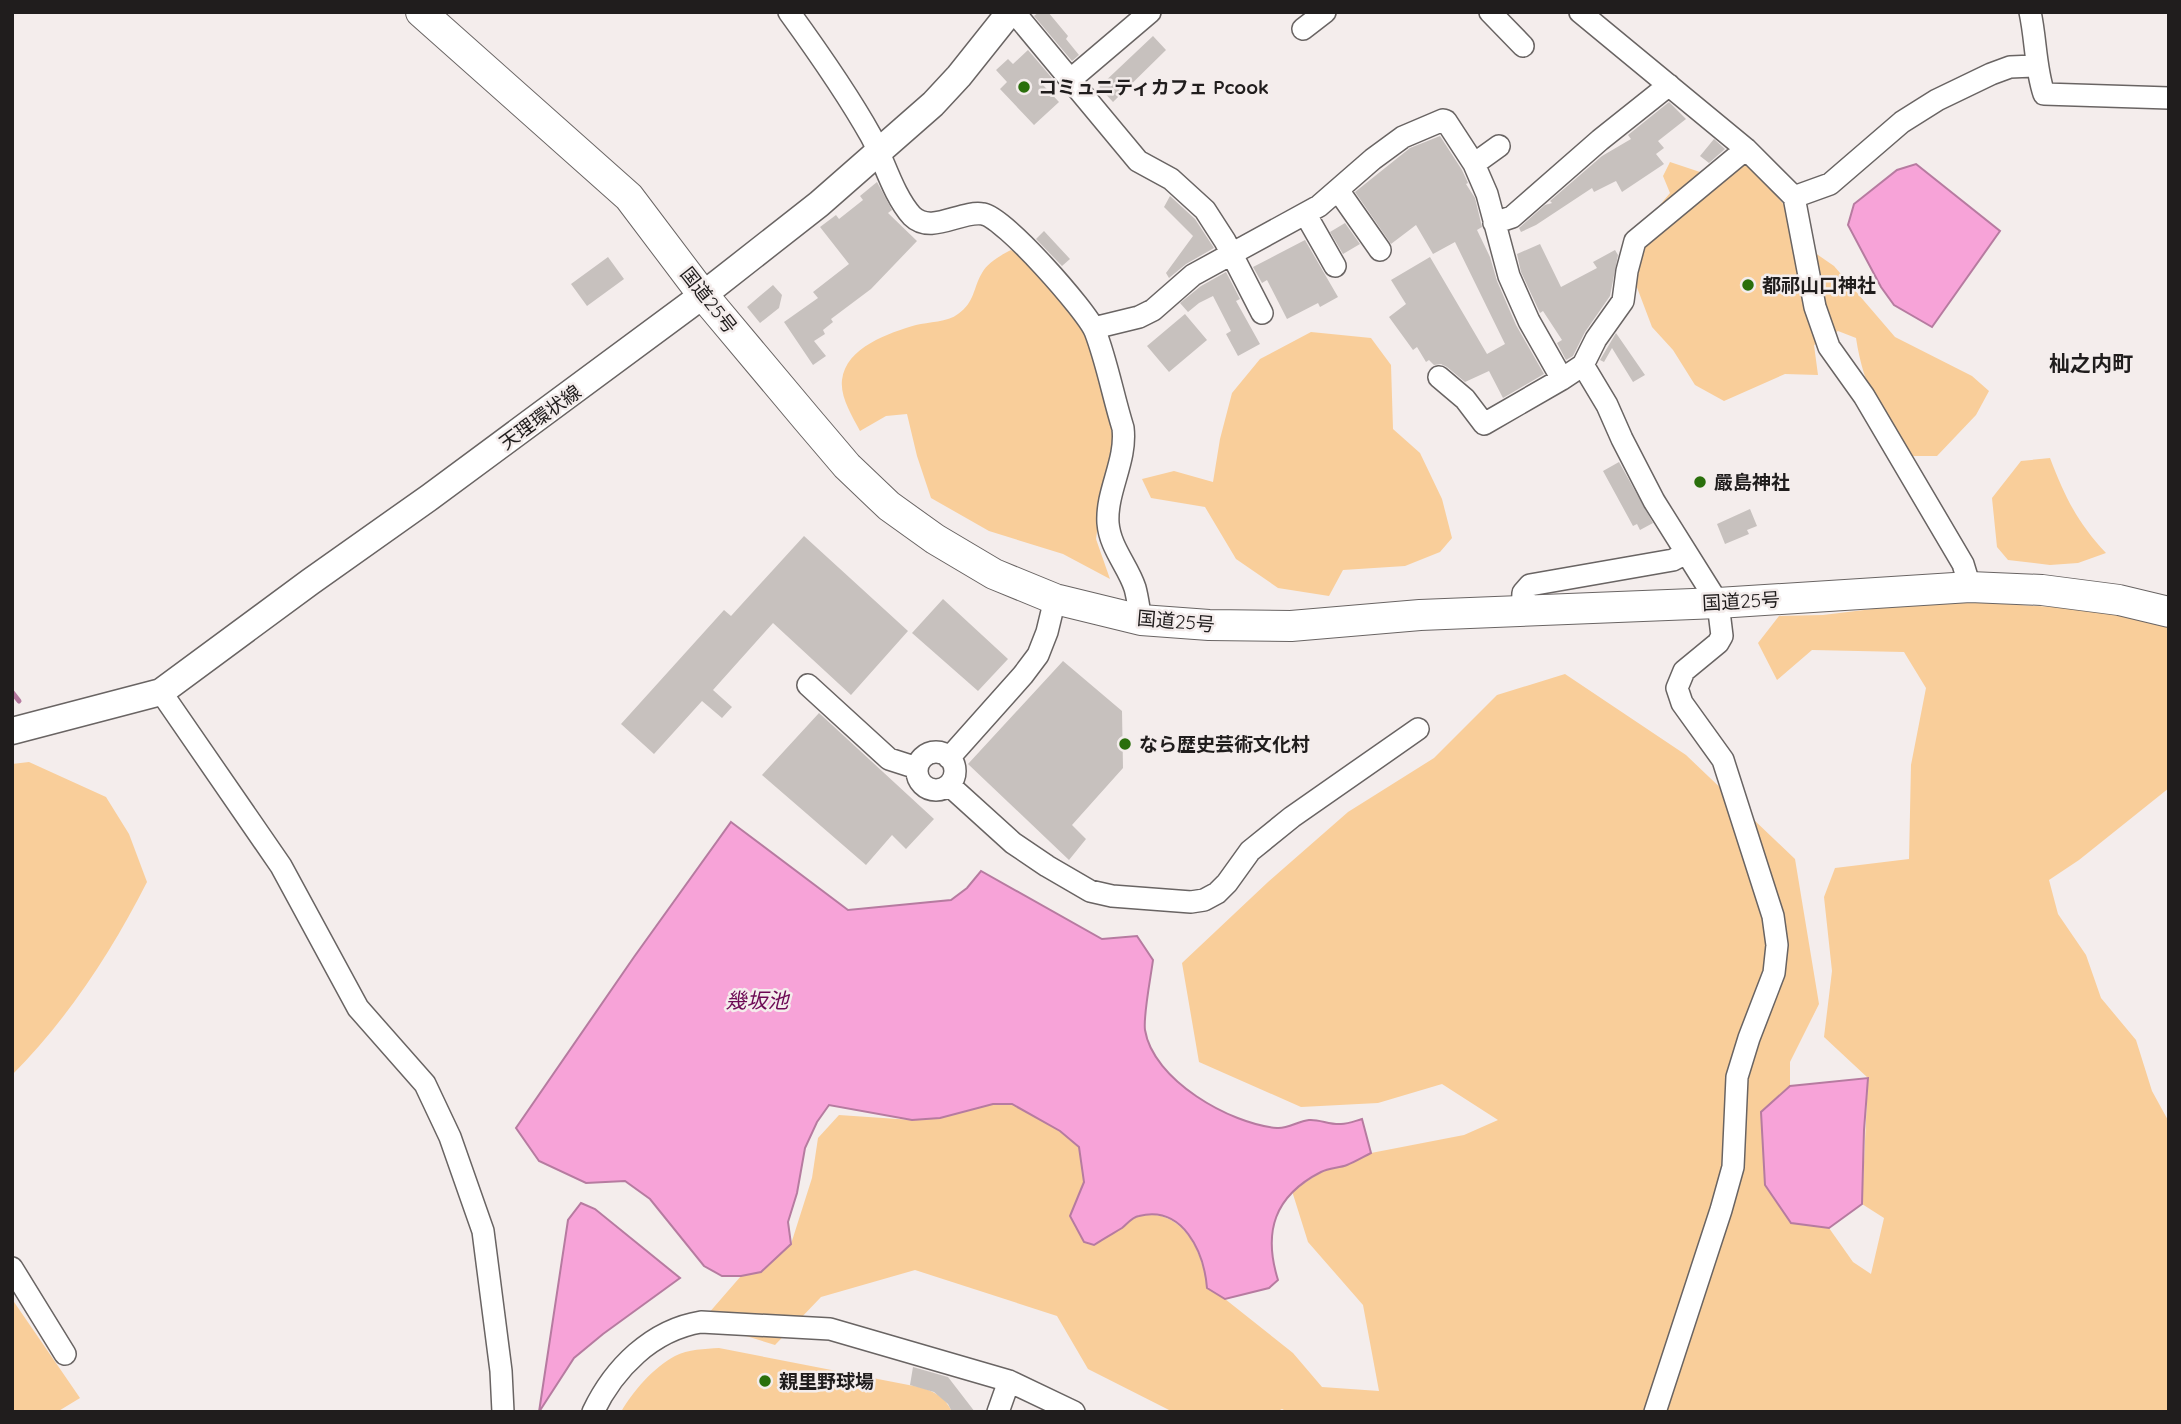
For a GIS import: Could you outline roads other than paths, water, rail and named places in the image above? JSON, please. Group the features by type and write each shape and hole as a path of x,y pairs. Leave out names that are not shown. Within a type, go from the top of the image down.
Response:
{"highway":[{"name":"国道25号","path":"421,12 629,197 704,295 847,466 889,506 935,539 994,574 1055,599 1141,620 1209,625 1291,626 1420,615 1718,603 1970,587 2042,590 2119,600 2169,612"}],"main road":[{"name":"天理環状線","path":"12,731 161,692 704,295 819,204 942,94 1012,12"}],"street":[{"path":"789,12 822,57 872,137 913,217 924,223 976,213 993,217 1006,227 1065,290 1094,328 1125,442 1110,505 1109,526 1117,552 1134,587 1141,620"},
{"path":"1012,12 1138,161 1171,179 1205,210 1262,313"},
{"path":"1070,80 1150,12"},
{"path":"1303,29 1325,12"},
{"path":"1490,12 1523,46"},
{"path":"1580,12 1746,149 1794,197 1815,307 1829,347 1864,396 1921,492 1963,564 1970,587"},
{"path":"2030,12 2036,39 2037,66 2044,94 2169,98"},
{"path":"1794,197 1830,184 1902,122 1937,100 2010,67 2037,66"},
{"path":"1494,223 1512,217 1600,140 1669,85"},
{"path":"1094,328 1139,317 1153,310 1194,275 1306,215 1403,137 1443,120 1474,164 1487,194 1509,276 1529,321 1562,379"},
{"path":"1474,164 1499,146"},
{"path":"1439,377 1465,399 1484,424 1583,365 1596,339 1623,301 1635,241 1746,149"},
{"path":"1338,190 1380,250"},
{"path":"1306,215 1335,266"},
{"path":"1583,365 1607,405 1654,502 1718,603 1722,636 1718,643 1684,671 1677,688 1682,703 1723,760 1773,916 1777,945 1774,973 1737,1077 1732,1167 1721,1210 1656,1412"},
{"path":"1522,611 1523,593 1530,585 1673,560 1686,553"},
{"path":"949,758 1038,655 1055,599"},
{"path":"808,685 889,759 917,768"},
{"path":"161,692 281,866 358,1007 425,1084 430,1094 469,1186 483,1231 501,1371 503,1412"},
{"path":"949,785 1013,843 1090,891 1112,896 1191,902 1205,900 1217,892 1227,883 1250,851 1292,817 1418,729"},
{"path":"933,753 944,755 952,763 954,775 949,785 938,790 926,788 918,779 917,768 922,758 933,753"},
{"path":"12,1268 65,1354"},
{"path":"593,1412 614,1376 637,1353 662,1335 701,1322 830,1329 1009,1381 1074,1412"},
{"path":"998,1412 1009,1381"}],"water":[{"path":"1916,164 2000,231 1932,327 1894,305 1881,287 1848,225 1854,204 1897,170"},
{"name":"幾坂池","path":"731,822 848,910 951,900 967,888 981,871 1102,939 1137,936 1153,960 1145,1030 1151,1048 1162,1066 1178,1082 1217,1108 1258,1125 1281,1128 1309,1120 1341,1124 1362,1119 1371,1153 1347,1165 1321,1172 1292,1192 1276,1217 1273,1231 1272,1246 1278,1280 1269,1288 1225,1299 1207,1288 1196,1246 1179,1224 1168,1218 1154,1214 1136,1217 1094,1245 1084,1242 1070,1216 1084,1182 1079,1147 1060,1131 1012,1104 993,1104 940,1118 912,1120 829,1105 817,1122 805,1148 797,1193 788,1222 791,1244 761,1272 722,1276 704,1266 650,1199 625,1181 586,1183 539,1161 516,1128"},
{"path":"1868,1078 1862,1204 1829,1228 1791,1223 1765,1185 1761,1112 1790,1086"},
{"path":"581,1203 595,1209 680,1278 574,1358 539,1412 568,1220"}],"waterway":[{"path":"12,692 19,701"}],"place":[{"name":"コミュニティカフェ Pcook","path":"1024,87"},
{"name":"都祁山口神社","path":"1748,285"},
{"name":"嚴島神社","path":"1700,482"},
{"name":"なら歴史芸術文化村","path":"1125,744"},
{"name":"親里野球場","path":"765,1381"}],"district":[{"name":"杣之内町","path":"2091,364"}]}
